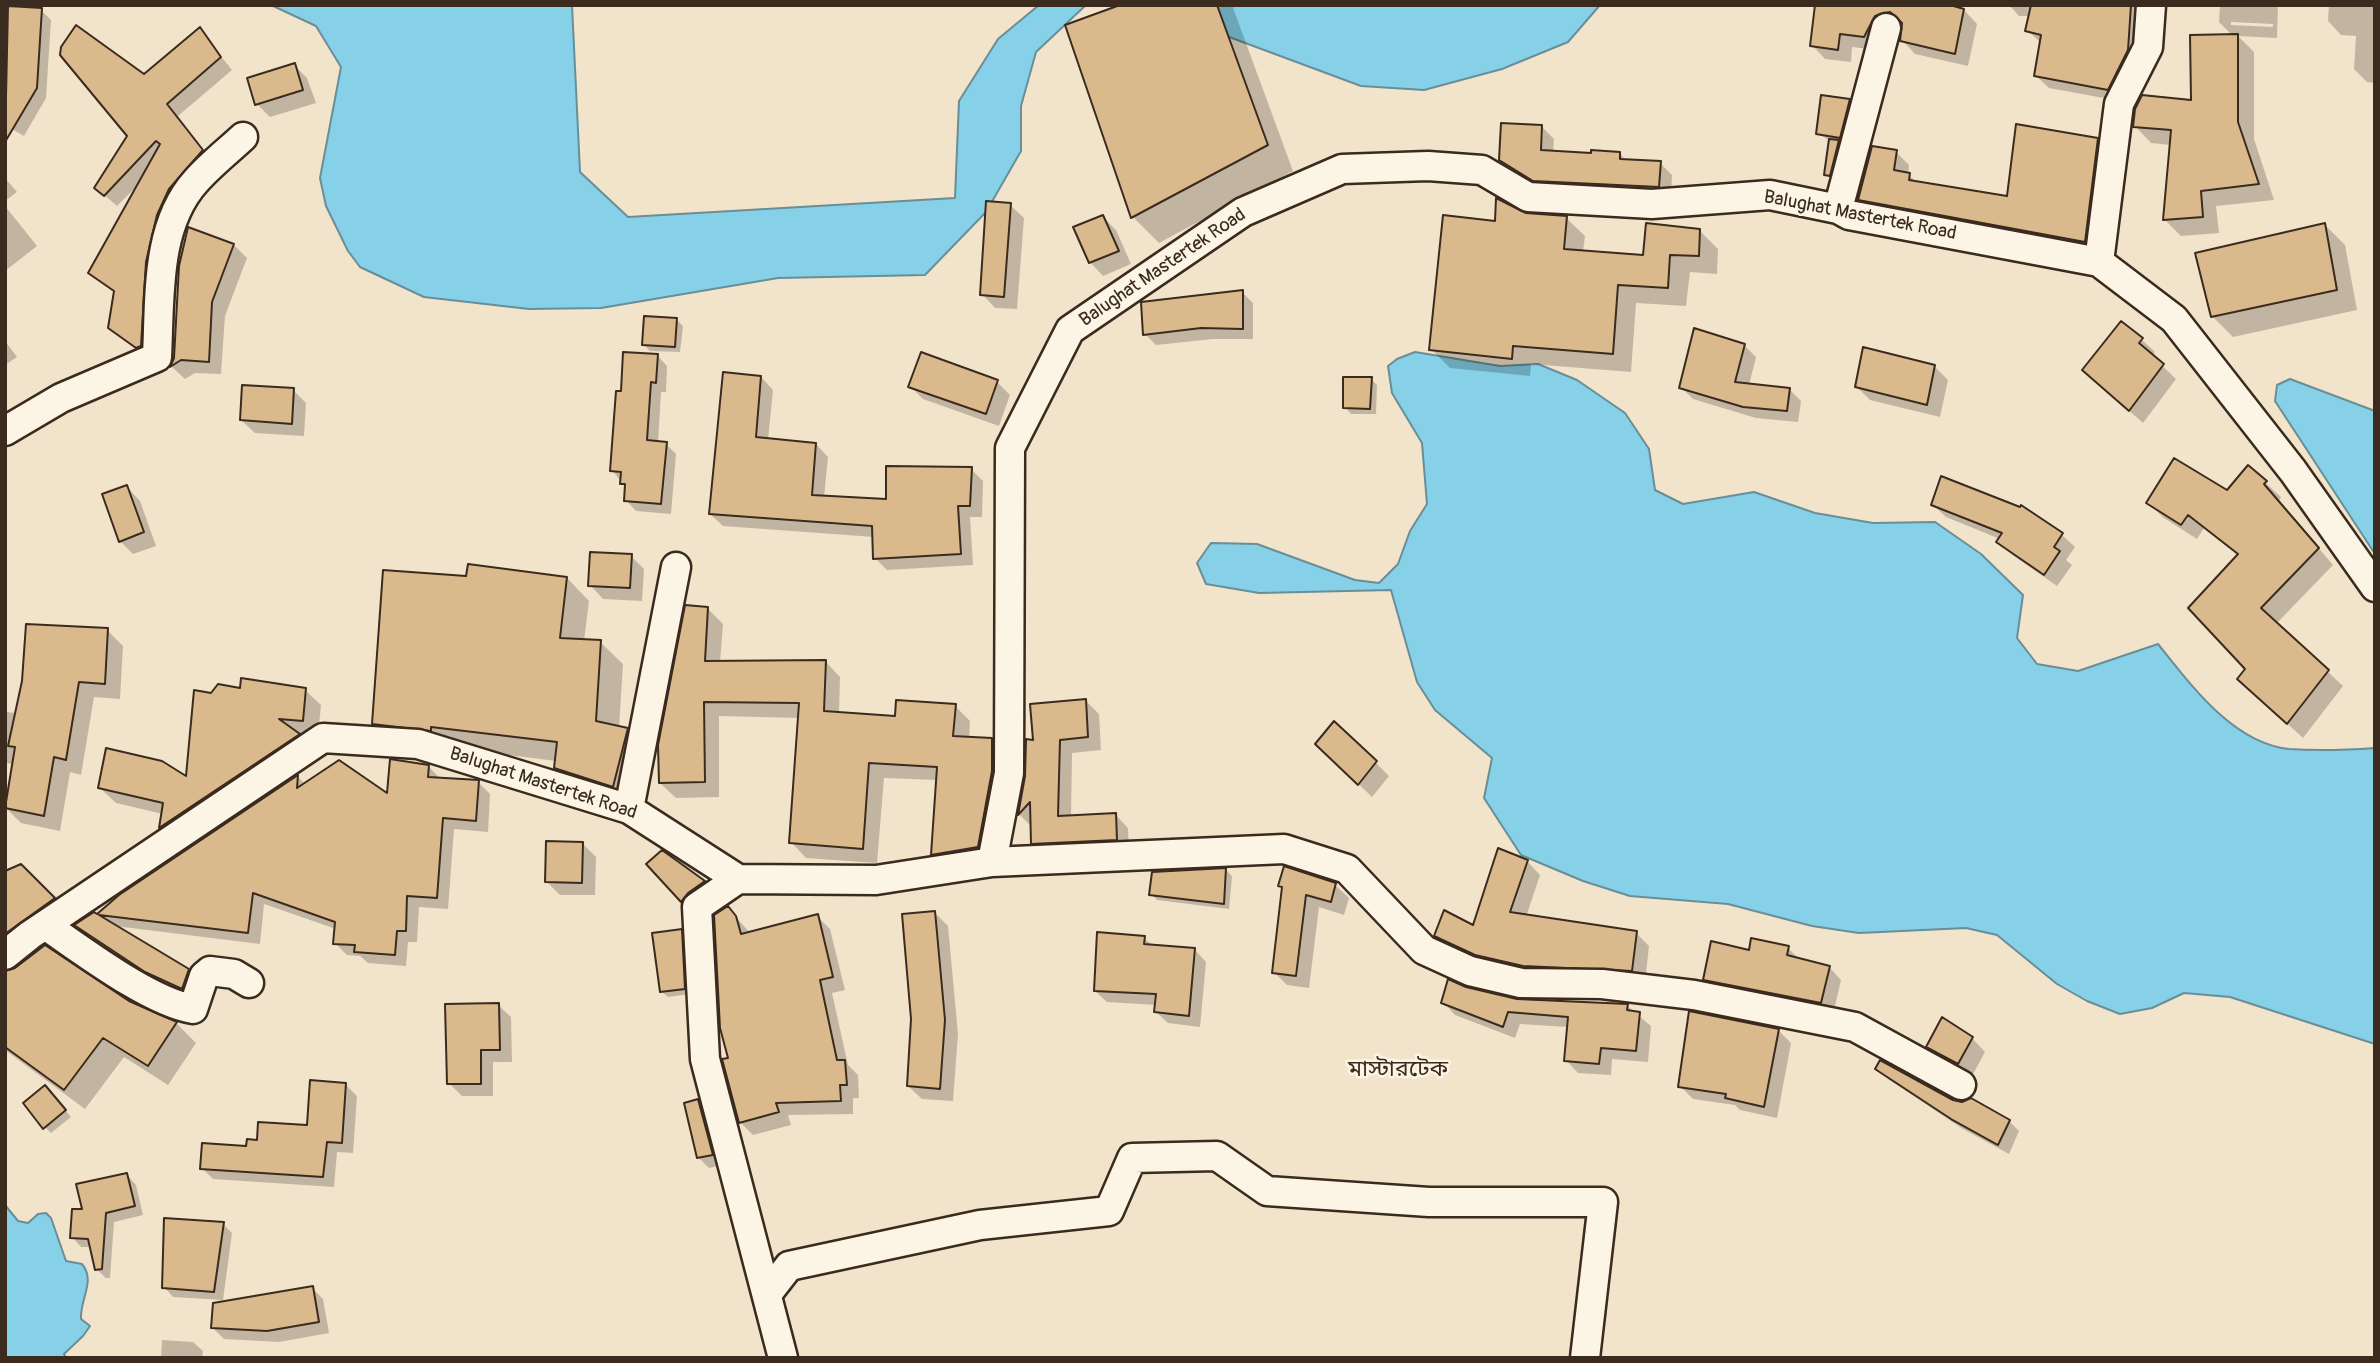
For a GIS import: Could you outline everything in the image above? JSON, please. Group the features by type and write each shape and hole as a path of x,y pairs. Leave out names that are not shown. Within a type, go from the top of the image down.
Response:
{"street":[{"path":"2099,262 2119,104 2148,47 2151,5"},
{"path":"1838,209 1886,28"},
{"path":"5,431 61,398 157,357 162,266 171,223 194,182 243,137"},
{"name":"Balughat Mastertek Road","path":"992,862 1009,773 1010,449 1070,330 1243,212 1342,169 1427,166 1482,170 1528,197 1652,204 1770,195 1838,209 1849,215 2099,262 2174,319 2293,471 2375,587"},
{"path":"629,809 676,567"},
{"name":"Balughat Mastertek Road","path":"5,956 45,925 323,738 418,744 629,809 640,813 738,879"},
{"path":"783,1358 705,1059 697,907 738,879 876,880 992,862 1284,849 1347,869 1424,950 1470,971 1521,983 1602,984 1694,995 1855,1027 1961,1085"},
{"path":"45,925 152,993 182,1007 193,1009 204,976 210,971 234,974 249,983"},
{"path":"768,1293 789,1266 980,1225 1109,1210 1132,1158 1217,1156 1267,1191 1429,1202 1603,1202 1585,1358"}],"water":[{"path":"271,5 572,5 580,172 628,217 955,198 959,101 998,39 1039,5 1086,5 1036,52 1021,106 1021,151 986,212 925,275 778,278 601,308 529,309 424,297 360,267 348,251 326,206 320,178 341,67 316,26"},
{"path":"1143,5 1600,5 1568,42 1502,69 1424,90 1361,86"},
{"path":"1415,352 1500,366 1538,364 1577,380 1625,413 1649,449 1655,490 1683,504 1754,492 1815,513 1873,523 1935,522 1981,554 2023,595 2017,638 2037,664 2078,671 2158,644 2215,710 2250,736 2289,749 2375,748 2375,1044 2230,997 2184,993 2152,1008 2120,1014 2087,1001 2057,984 1997,935 1966,928 1859,933 1812,926 1728,904 1630,896 1583,881 1521,855 1484,798 1492,758 1435,710 1417,682 1391,590 1259,593 1206,584 1197,563 1211,543 1257,544 1355,580 1379,583 1398,564 1410,531 1427,504 1422,443 1392,393 1388,366"},
{"path":"2290,379 2375,411 2375,554 2275,401 2277,385"},
{"path":"5,1205 18,1221 28,1223 38,1214 46,1213 51,1218 66,1261 82,1264 86,1270 88,1283 81,1319 90,1326 64,1354 66,1358 5,1358"}],"building":[{"path":"1120,5 1217,5 1268,145 1131,218 1065,25"},
{"path":"1815,5 1950,5 1964,9 1955,54 1900,41 1902,23 1890,12 1875,16 1864,37 1840,34 1838,50 1810,46"},
{"path":"2031,5 2131,5 2128,50 2108,90 2034,76 2041,35 2025,31"},
{"path":"8,6 42,8 37,88 5,142"},
{"path":"76,25 144,74 200,27 221,57 167,104 203,150 169,189 157,215 146,262 141,346 136,348 108,328 114,291 88,273 160,144 156,141 104,196 94,188 127,136 60,55 61,47"},
{"path":"2238,34 2238,122 2259,184 2201,191 2203,217 2163,220 2171,130 2133,127 2135,109 2142,95 2191,100 2190,35"},
{"path":"295,63 303,90 255,105 247,78"},
{"path":"1821,95 1850,99 1840,138 1816,134"},
{"path":"1501,123 1542,125 1541,150 1620,152 1620,159 1661,161 1659,187 1533,181 1499,160"},
{"path":"2016,124 2098,138 2085,242 1858,200 1872,146 1897,150 1894,170 1910,173 1909,180 2007,196"},
{"path":"1829,139 1839,140 1830,176 1824,175"},
{"path":"1496,198 1526,213 1567,216 1564,249 1643,255 1646,223 1700,229 1699,256 1670,255 1668,288 1618,285 1613,354 1513,346 1512,359 1429,350 1443,215 1495,221"},
{"path":"986,201 1011,203 1004,297 980,295"},
{"path":"1103,215 1119,251 1089,263 1073,227"},
{"path":"2325,223 2337,290 2211,317 2195,253"},
{"path":"188,227 234,244 212,302 209,362 181,360 170,367 174,358 179,266"},
{"path":"1243,290 1243,329 1201,328 1143,335 1141,302"},
{"path":"644,316 677,318 675,347 642,345"},
{"path":"2121,321 2143,338 2139,343 2164,364 2129,411 2082,370"},
{"path":"1694,328 1745,344 1735,382 1790,388 1787,411 1743,407 1679,388"},
{"path":"1863,347 1935,365 1927,405 1855,387"},
{"path":"623,352 658,354 656,383 651,382 647,440 667,442 661,504 624,501 625,484 620,484 621,472 610,471 616,391 621,391"},
{"path":"921,352 998,380 986,414 908,387"},
{"path":"723,372 761,376 756,437 816,443 812,495 886,499 886,466 972,467 970,506 958,506 961,554 873,559 872,526 709,514"},
{"path":"1343,377 1372,377 1370,409 1343,408"},
{"path":"242,385 294,388 292,424 240,420"},
{"path":"2174,458 2227,490 2248,465 2267,481 2264,484 2319,548 2261,608 2329,670 2287,724 2237,679 2245,669 2188,608 2238,554 2188,515 2181,525 2146,503"},
{"path":"1941,476 2020,507 2021,505 2063,533 2054,547 2060,551 2044,575 1996,542 2002,533 1931,505"},
{"path":"127,485 144,532 119,542 102,494"},
{"path":"590,552 632,554 630,588 588,586"},
{"path":"468,564 567,577 560,638 601,640 596,721 628,728 613,787 554,768 557,742 431,727 431,731 372,724 383,570 466,576"},
{"path":"685,605 708,607 705,661 826,660 824,711 895,716 896,700 956,704 953,736 992,738 992,771 978,847 931,855 937,767 869,763 863,849 789,843 799,703 704,702 705,782 659,783 658,745"},
{"path":"26,624 108,628 105,684 79,682 66,760 54,757 44,816 5,808 15,747 8,746 22,681"},
{"path":"241,678 306,688 303,721 279,719 300,734 159,828 163,803 98,788 106,748 162,761 186,776 194,690 211,693 218,684 240,688"},
{"path":"1086,699 1088,737 1060,740 1058,816 1116,813 1117,840 1031,844 1030,802 1018,815 1025,776 1026,739 1033,740 1030,704"},
{"path":"1334,721 1377,761 1358,785 1315,744"},
{"path":"390,759 429,765 428,777 479,780 476,821 443,818 437,898 407,896 406,931 397,931 395,955 354,952 355,945 333,944 335,922 253,893 248,933 99,915 189,969 182,989 145,972 74,925 94,912 97,914 119,895 298,775 297,788 339,760 387,793"},
{"path":"546,841 583,842 582,883 545,882"},
{"path":"1498,848 1528,860 1510,912 1637,931 1632,971 1523,966 1475,955 1434,936 1444,910 1473,925"},
{"path":"662,850 705,881 688,893 681,902 646,864"},
{"path":"21,864 55,898 5,934 5,871"},
{"path":"1284,866 1336,883 1331,902 1306,895 1296,976 1272,973 1282,887 1278,886"},
{"path":"1226,868 1224,904 1149,895 1152,872"},
{"path":"728,906 736,916 741,934 818,914 833,977 820,980 837,1060 845,1060 847,1085 840,1085 841,1101 776,1103 779,1112 739,1123 722,1059 728,1058 720,1028 714,915"},
{"path":"935,911 945,1020 940,1089 907,1086 911,1019 902,914"},
{"path":"682,929 685,989 660,992 652,933"},
{"path":"1097,932 1145,936 1144,944 1195,948 1189,1016 1154,1012 1156,994 1094,991"},
{"path":"1751,938 1789,946 1787,955 1830,966 1821,1003 1703,980 1711,941 1749,950"},
{"path":"45,945 129,1001 177,1022 148,1066 103,1038 64,1090 5,1047 5,971 15,968"},
{"path":"1448,979 1466,987 1517,999 1628,1004 1627,1010 1640,1012 1636,1051 1601,1048 1599,1064 1564,1061 1568,1017 1508,1012 1503,1027 1441,1003"},
{"path":"499,1003 500,1050 481,1050 481,1084 447,1084 445,1004"},
{"path":"1689,1011 1779,1029 1764,1107 1725,1098 1726,1094 1678,1087"},
{"path":"1942,1017 1973,1037 1958,1064 1926,1047"},
{"path":"1880,1060 1953,1100 1962,1102 1971,1098 2010,1120 1998,1145 1951,1119 1875,1069"},
{"path":"310,1080 346,1083 342,1143 327,1142 323,1177 200,1169 202,1143 246,1146 247,1139 257,1140 258,1122 307,1125"},
{"path":"45,1085 66,1110 43,1129 23,1103"},
{"path":"698,1099 713,1155 697,1158 684,1103"},
{"path":"127,1173 135,1206 106,1213 102,1269 95,1270 88,1239 70,1238 72,1209 82,1209 76,1184"},
{"path":"164,1218 224,1222 214,1292 162,1288"},
{"path":"313,1286 319,1322 267,1331 211,1328 213,1303"}],"district":[{"name":"মাস্টারটেক","path":"1398,1070"}]}
